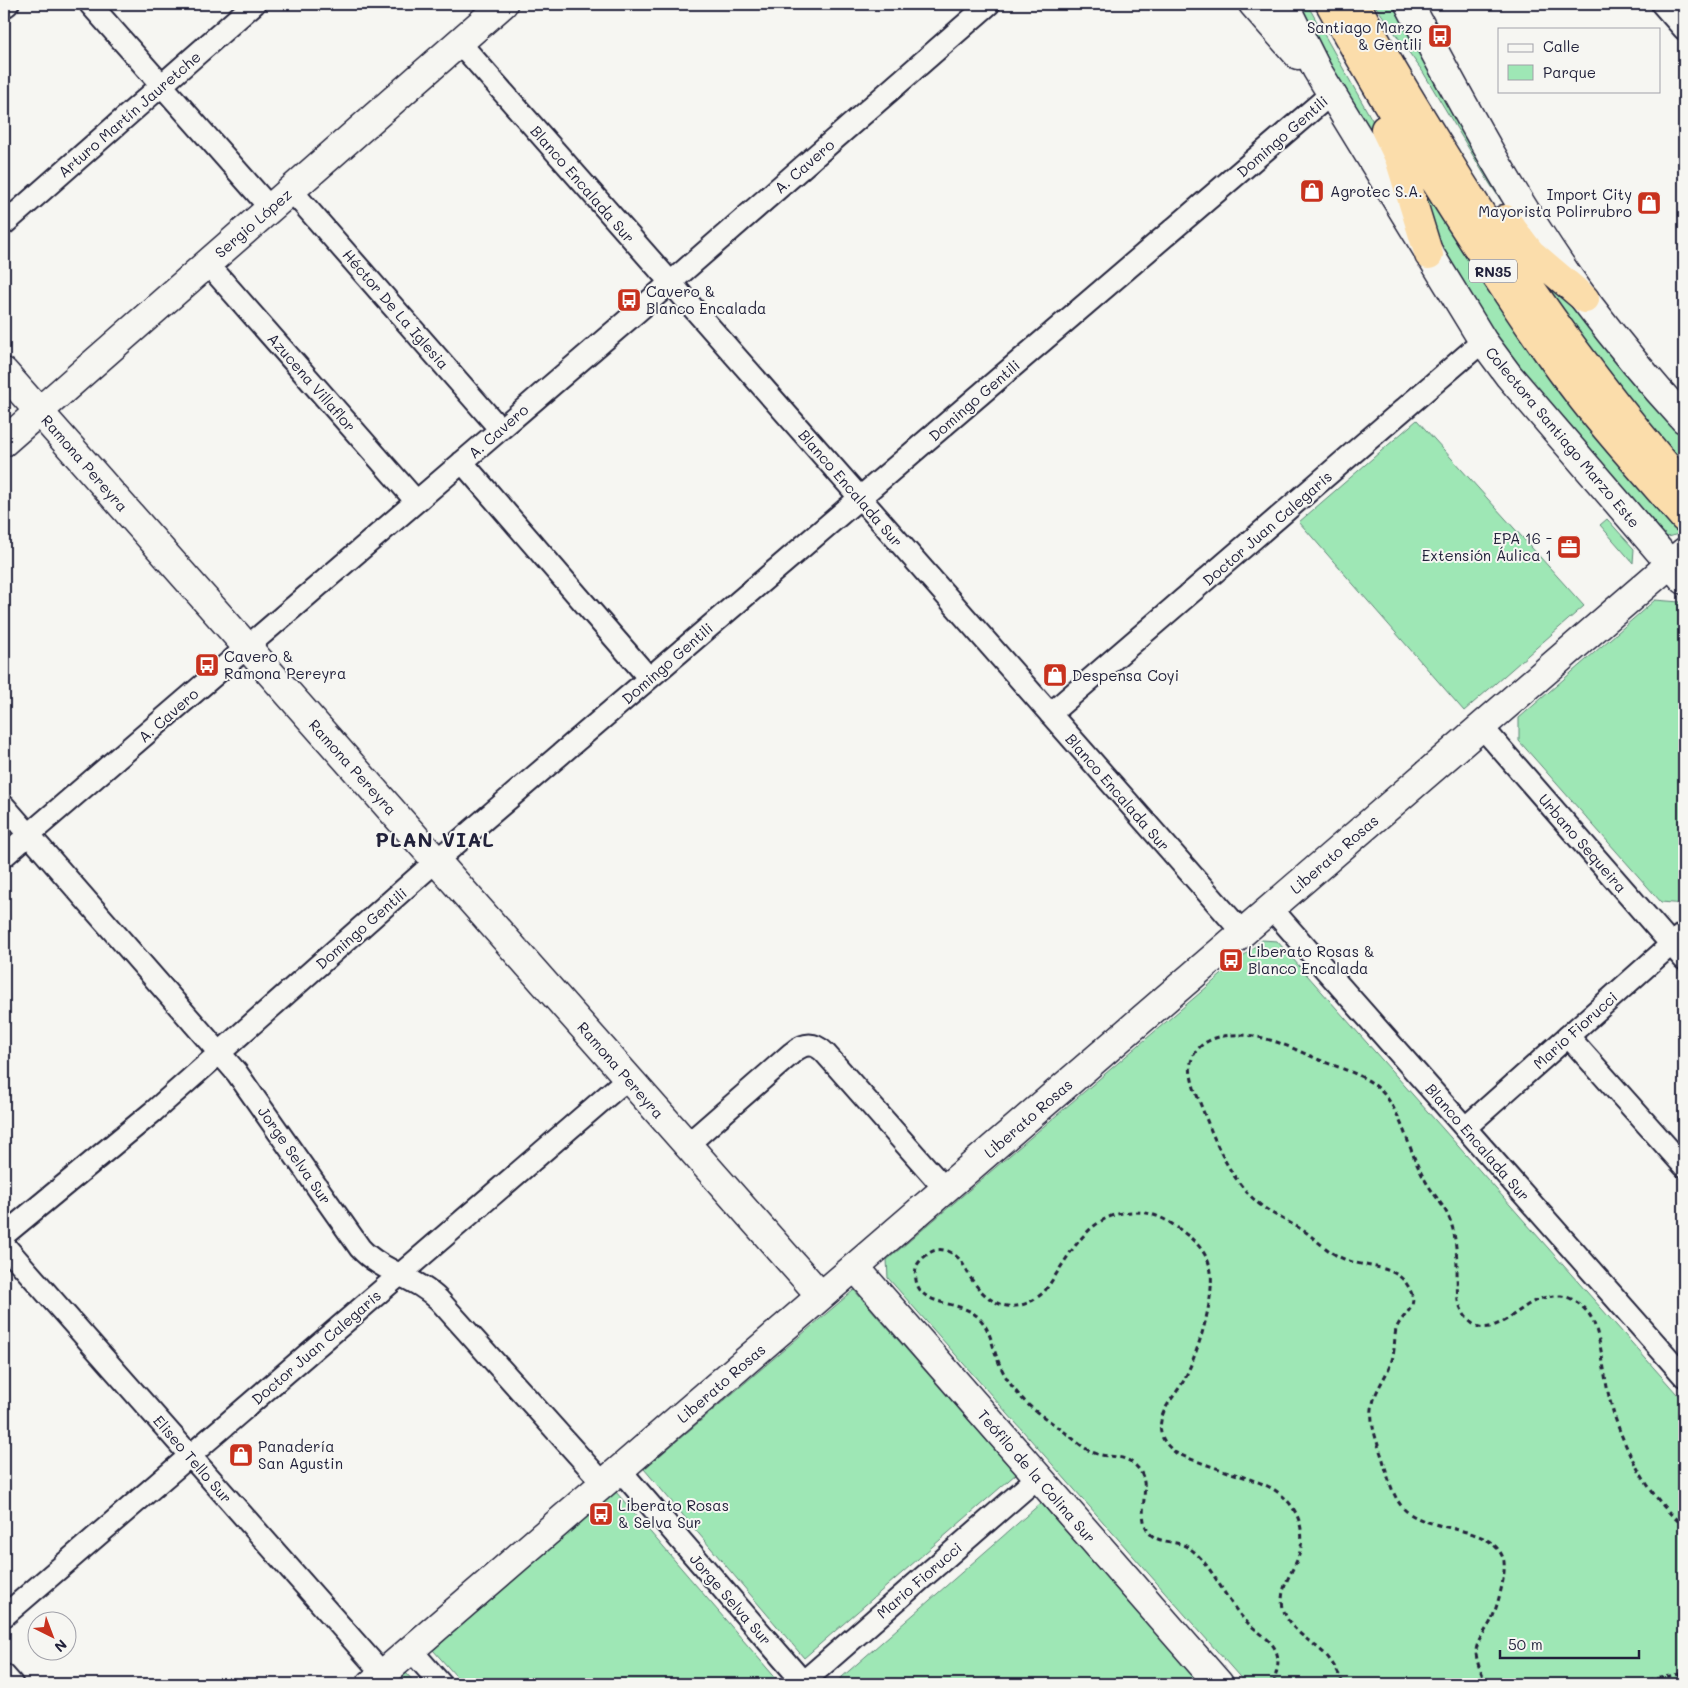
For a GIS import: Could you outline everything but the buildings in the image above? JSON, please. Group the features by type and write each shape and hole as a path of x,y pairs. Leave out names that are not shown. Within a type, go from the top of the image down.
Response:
{"highway":[{"path":"1314,4 1390,138 1400,163 1429,255"},
{"name":"RN35","path":"1330,4 1416,153 1516,306 1588,406 1625,452 1684,518"},
{"path":"1357,5 1410,67 1478,180 1517,237 1536,258 1585,299"},
{"name":"RN35","path":"1357,5 1452,168 1534,293 1600,385 1684,486"}],"street":[{"path":"4,7 8,4"},
{"path":"90,4 270,208"},
{"name":"Arturo Martín Jauretche","path":"4,224 254,4"},
{"name":"A. Cavero","path":"4,856 462,462 989,4"},
{"path":"1253,4 1332,93"},
{"name":"Colectora Santiago Marzo Este","path":"1284,4 1332,93 1483,341 1509,376 1680,565"},
{"path":"1662,4 1684,29"},
{"name":"Sergio López","path":"4,442 459,42 493,7"},
{"path":"1421,9 1496,164 1536,228 1585,299 1637,365 1684,419"},
{"name":"Blanco Encalada Sur","path":"459,42 1242,933"},
{"name":"Domingo Gentili","path":"4,1235 136,1126 436,861 1332,93"},
{"name":"Héctor De La Iglesia","path":"291,190 500,429"},
{"name":"Azucena Villaflor","path":"207,263 416,501"},
{"name":"Doctor Juan Calegaris","path":"1050,714 1483,341"},
{"name":"Ramona Pereyra","path":"9,388 39,411 821,1296"},
{"path":"462,462 650,678"},
{"name":"Liberato Rosas","path":"377,1679 1482,727 1680,565"},
{"name":"Urbano Sequeira","path":"1482,727 1680,945"},
{"name":"Jorge Selva Sur","path":"4,806 245,1084 360,1248 378,1264 429,1291 439,1300 612,1477 802,1683"},
{"name":"Blanco Encalada Sur","path":"1271,908 1684,1376"},
{"name":"Mario Fiorucci","path":"1465,1128 1568,1036 1680,945"},
{"path":"1568,1036 1684,1166"},
{"path":"687,1146 792,1052 800,1046 810,1044 826,1053 945,1189"},
{"name":"Doctor Juan Calegaris","path":"4,1616 628,1078"},
{"name":"Eliseo Tello Sur","path":"4,1245 190,1455 377,1679"},
{"name":"Teófilo de la Colina Sur","path":"854,1268 1219,1684"},
{"name":"Mario Fiorucci","path":"802,1683 1038,1477"},
{"path":"411,1650 441,1684"},
{"path":"4,1675 12,1684"}],"path":[{"path":"1486,1684 1476,1651 1495,1609 1504,1568 1503,1556 1489,1541 1462,1530 1418,1519 1403,1507 1397,1500 1390,1484 1373,1424 1372,1410 1375,1396 1392,1360 1396,1329 1411,1310 1413,1296 1407,1285 1397,1274 1383,1269 1356,1264 1335,1255 1306,1233 1258,1204 1237,1181 1221,1153 1194,1088 1190,1063 1194,1054 1202,1045 1210,1040 1236,1035 1264,1038 1355,1074 1377,1086 1393,1107 1419,1170 1448,1213 1454,1236 1458,1301 1467,1319 1474,1325 1483,1328 1492,1327 1543,1297 1565,1297 1574,1300 1584,1308 1595,1326 1609,1396 1622,1437 1658,1500 1684,1526"},
{"path":"1274,1684 1278,1662 1278,1655 1274,1646 1236,1610 1198,1555 1184,1545 1154,1538 1148,1531 1144,1516 1145,1484 1140,1470 1127,1458 1101,1455 1085,1448 1033,1409 1004,1374 987,1329 980,1318 960,1306 933,1301 923,1295 916,1285 914,1275 923,1257 934,1250 943,1249 953,1254 961,1260 982,1292 991,1300 1001,1305 1012,1307 1024,1305 1044,1292 1087,1230 1116,1215 1133,1212 1162,1217 1194,1240 1208,1260 1211,1272 1208,1303 1200,1340 1192,1361 1184,1380 1161,1419 1160,1429 1162,1438 1167,1446 1176,1453 1264,1484 1282,1495 1289,1503 1300,1523 1302,1535 1298,1558 1284,1589 1282,1600 1284,1612 1289,1622 1327,1656 1334,1665 1343,1684"},
{"path":"1631,1684 1684,1672"}],"green space":[{"path":"1296,4 1307,4 1376,127 1392,177"},
{"path":"1374,4 1398,4 1523,233 1490,184 1423,72"},
{"path":"1410,164 1680,529 1679,534 1667,537 1661,536 1518,373 1445,266"},
{"path":"1525,259 1592,325 1684,433 1684,471 1634,411"},
{"path":"1417,420 1584,606 1464,711 1299,522"},
{"path":"1607,519 1634,549 1633,563 1600,525"},
{"path":"1655,600 1680,602 1684,606 1684,904 1661,902 1519,741 1519,718"},
{"path":"1262,940 1277,941 1684,1402 1684,1684 1246,1684 888,1278 887,1260"},
{"path":"854,1290 1016,1474 804,1658 644,1469"},
{"path":"616,1492 779,1682 776,1684 463,1684 433,1650"},
{"path":"1041,1503 1200,1684 834,1684"},
{"path":"406,1673 416,1684 393,1684"}],"place":[{"name":"Santiago Marzo & Gentili","path":"1440,36"},
{"name":"Agrotec S.A.","path":"1312,191"},
{"name":"Import City Mayorista Polirrubro","path":"1649,203"},
{"name":"Cavero & Blanco Encalada","path":"629,300"},
{"name":"EPA 16 - Extensión Áulica 1","path":"1569,547"},
{"name":"Cavero & Ramona Pereyra","path":"207,665"},
{"name":"Despensa Coyi","path":"1055,675"},
{"name":"Liberato Rosas & Blanco Encalada","path":"1231,960"},
{"name":"Panadería San Agustin","path":"241,1455"},
{"name":"Liberato Rosas & Selva Sur","path":"601,1514"}],"district":[{"name":"PLAN VIAL","path":"435,839"}]}
